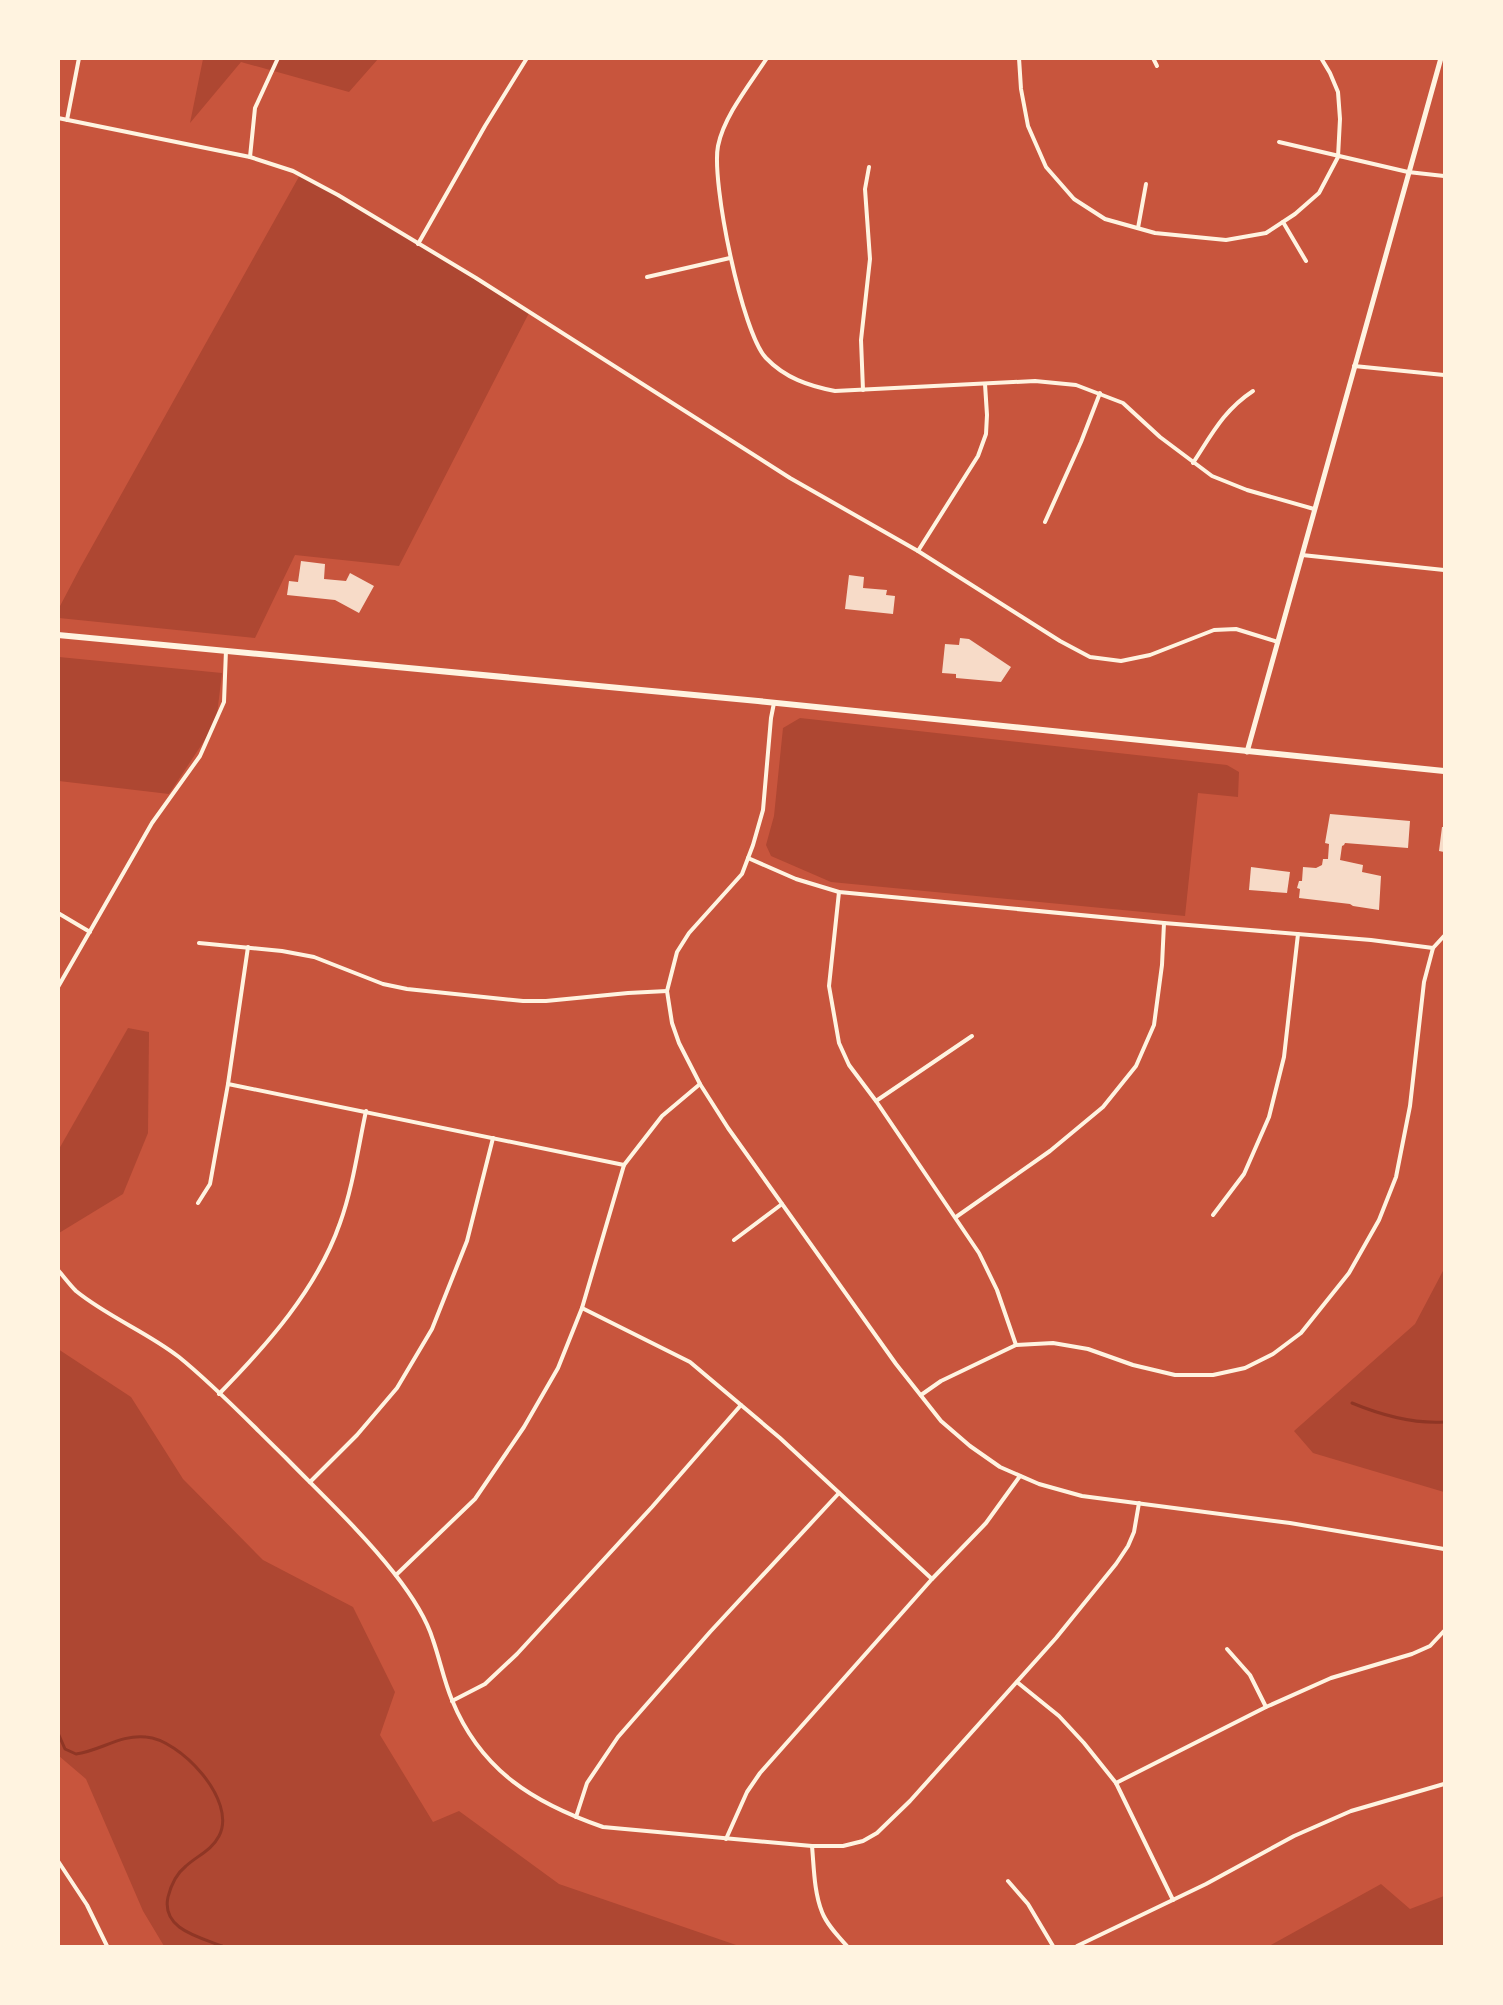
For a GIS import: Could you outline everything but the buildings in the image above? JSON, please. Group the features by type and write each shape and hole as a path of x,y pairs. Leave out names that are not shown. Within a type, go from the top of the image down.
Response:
{"main road":[{"path":"58,635 774,703 1444,771"}],"street":[{"path":"67,120 79,58"},
{"path":"249,157 255,108 278,58"},
{"path":"418,244 485,126 527,58"},
{"path":"767,58 737,104 718,143 716,158 730,258 754,341 765,358 806,385 835,391 1035,381 1076,385 1123,403 1160,437 1212,476 1247,490 1314,509"},
{"path":"1019,58 1021,89 1028,126 1046,167 1074,200 1105,219 1155,233 1226,240 1266,233 1295,214 1319,193 1338,157 1340,119 1338,92 1321,58"},
{"path":"1154,58 1157,66"},
{"path":"1247,752 1441,58"},
{"path":"58,118 249,157 293,171 338,195 418,244 790,478 918,551 1060,641 1090,657 1121,661 1150,655 1214,630 1236,629 1278,642"},
{"path":"1279,142 1408,172 1444,176"},
{"path":"863,390 861,340 870,259 865,189 869,167"},
{"path":"1138,228 1146,184"},
{"path":"1283,222 1306,261"},
{"path":"647,277 730,258"},
{"path":"1354,366 1444,375"},
{"path":"918,551 978,456 986,434 985,384"},
{"path":"1193,463 1227,413 1238,401 1254,391"},
{"path":"1045,522 1100,393"},
{"path":"1302,555 1444,570"},
{"path":"58,987 152,823 200,756 224,702 226,650"},
{"path":"774,703 763,810 753,845 741,874 689,933 676,952 667,991 672,1023 679,1043 700,1084 782,1204 920,1395 941,1421 970,1446 1000,1467 1038,1484 1082,1496 1290,1523 1444,1549"},
{"path":"748,858 796,879 839,892 1371,940 1433,948"},
{"path":"839,892 829,986 838,1043 849,1065 979,1253 997,1290 1016,1345"},
{"path":"58,913 90,932"},
{"path":"956,1217 1050,1151 1103,1107 1136,1066 1154,1025 1162,965 1164,923"},
{"path":"1213,1215 1244,1174 1269,1117 1284,1058 1298,934"},
{"path":"920,1395 941,1382 1016,1345 1053,1343 1088,1349 1133,1365 1175,1376 1214,1375 1245,1368 1273,1354 1301,1333 1349,1273 1379,1220 1396,1178 1410,1106 1424,982 1433,948 1444,936"},
{"path":"200,943 282,951 314,957 367,979 407,989 523,1001 667,991"},
{"path":"198,1203 210,1184 228,1084 248,947"},
{"path":"876,1101 972,1036"},
{"path":"228,1084 624,1165"},
{"path":"396,1575 475,1499 524,1427 558,1368 582,1308 624,1165 662,1116 700,1084"},
{"path":"219,1394 252,1361 292,1310 323,1263 340,1222 366,1111"},
{"path":"310,1482 357,1435 398,1388 432,1329 467,1241 493,1138"},
{"path":"734,1240 782,1204"},
{"path":"58,1270 75,1290 153,1338 180,1358 310,1482 375,1549 396,1575 423,1616 433,1638 452,1701 465,1726 485,1755 513,1784 550,1806 603,1827 812,1846 843,1846 877,1833 910,1801 1017,1682 1116,1564 1134,1532 1139,1503"},
{"path":"582,1308 690,1362 780,1438 932,1579"},
{"path":"452,1701 485,1684 517,1653 652,1507 741,1404"},
{"path":"726,1839 747,1792 760,1773 932,1579 986,1523 1020,1476"},
{"path":"576,1817 587,1783 618,1737 839,1492"},
{"path":"1116,1783 1266,1707 1331,1678 1412,1654 1430,1646 1444,1631"},
{"path":"1227,1649 1250,1675 1266,1707"},
{"path":"1017,1682 1059,1716 1116,1783 1173,1900"},
{"path":"1077,1947 1173,1900 1294,1836 1351,1811 1444,1785"},
{"path":"812,1846 816,1893 822,1914 847,1947"},
{"path":"58,1861 87,1905 107,1947"},
{"path":"1008,1881 1028,1904 1053,1947"}],"shaded area":[{"path":"203,59 378,59 349,92 241,62 190,123"},
{"path":"301,173 529,313 399,566 295,555 255,638 59,618 59,608 80,568"},
{"path":"59,657 222,673 216,723 169,794 59,781"},
{"path":"800,718 1227,765 1239,772 1238,797 1198,793 1185,916 831,882 771,856 766,845 774,816 783,728"},
{"path":"128,1028 149,1032 148,1133 123,1194 59,1233 59,1149"},
{"path":"1444,1269 1444,1492 1313,1453 1294,1431 1415,1324"},
{"path":"58,1349 131,1397 183,1479 263,1560 353,1607 395,1692 380,1735 433,1822 459,1811 559,1884 739,1946 164,1946 143,1911 86,1779 59,1756"},
{"path":"1381,1884 1410,1909 1444,1896 1444,1946 1269,1946"}],"waterway":[{"path":"1352,1403 1397,1418 1420,1422 1444,1422"},
{"path":"58,1733 65,1749 76,1754 128,1738 146,1737 159,1740 174,1748 202,1774 213,1789 223,1821 219,1836 212,1845 182,1869 177,1876 169,1893 167,1908 170,1917 184,1930 222,1946"}]}
